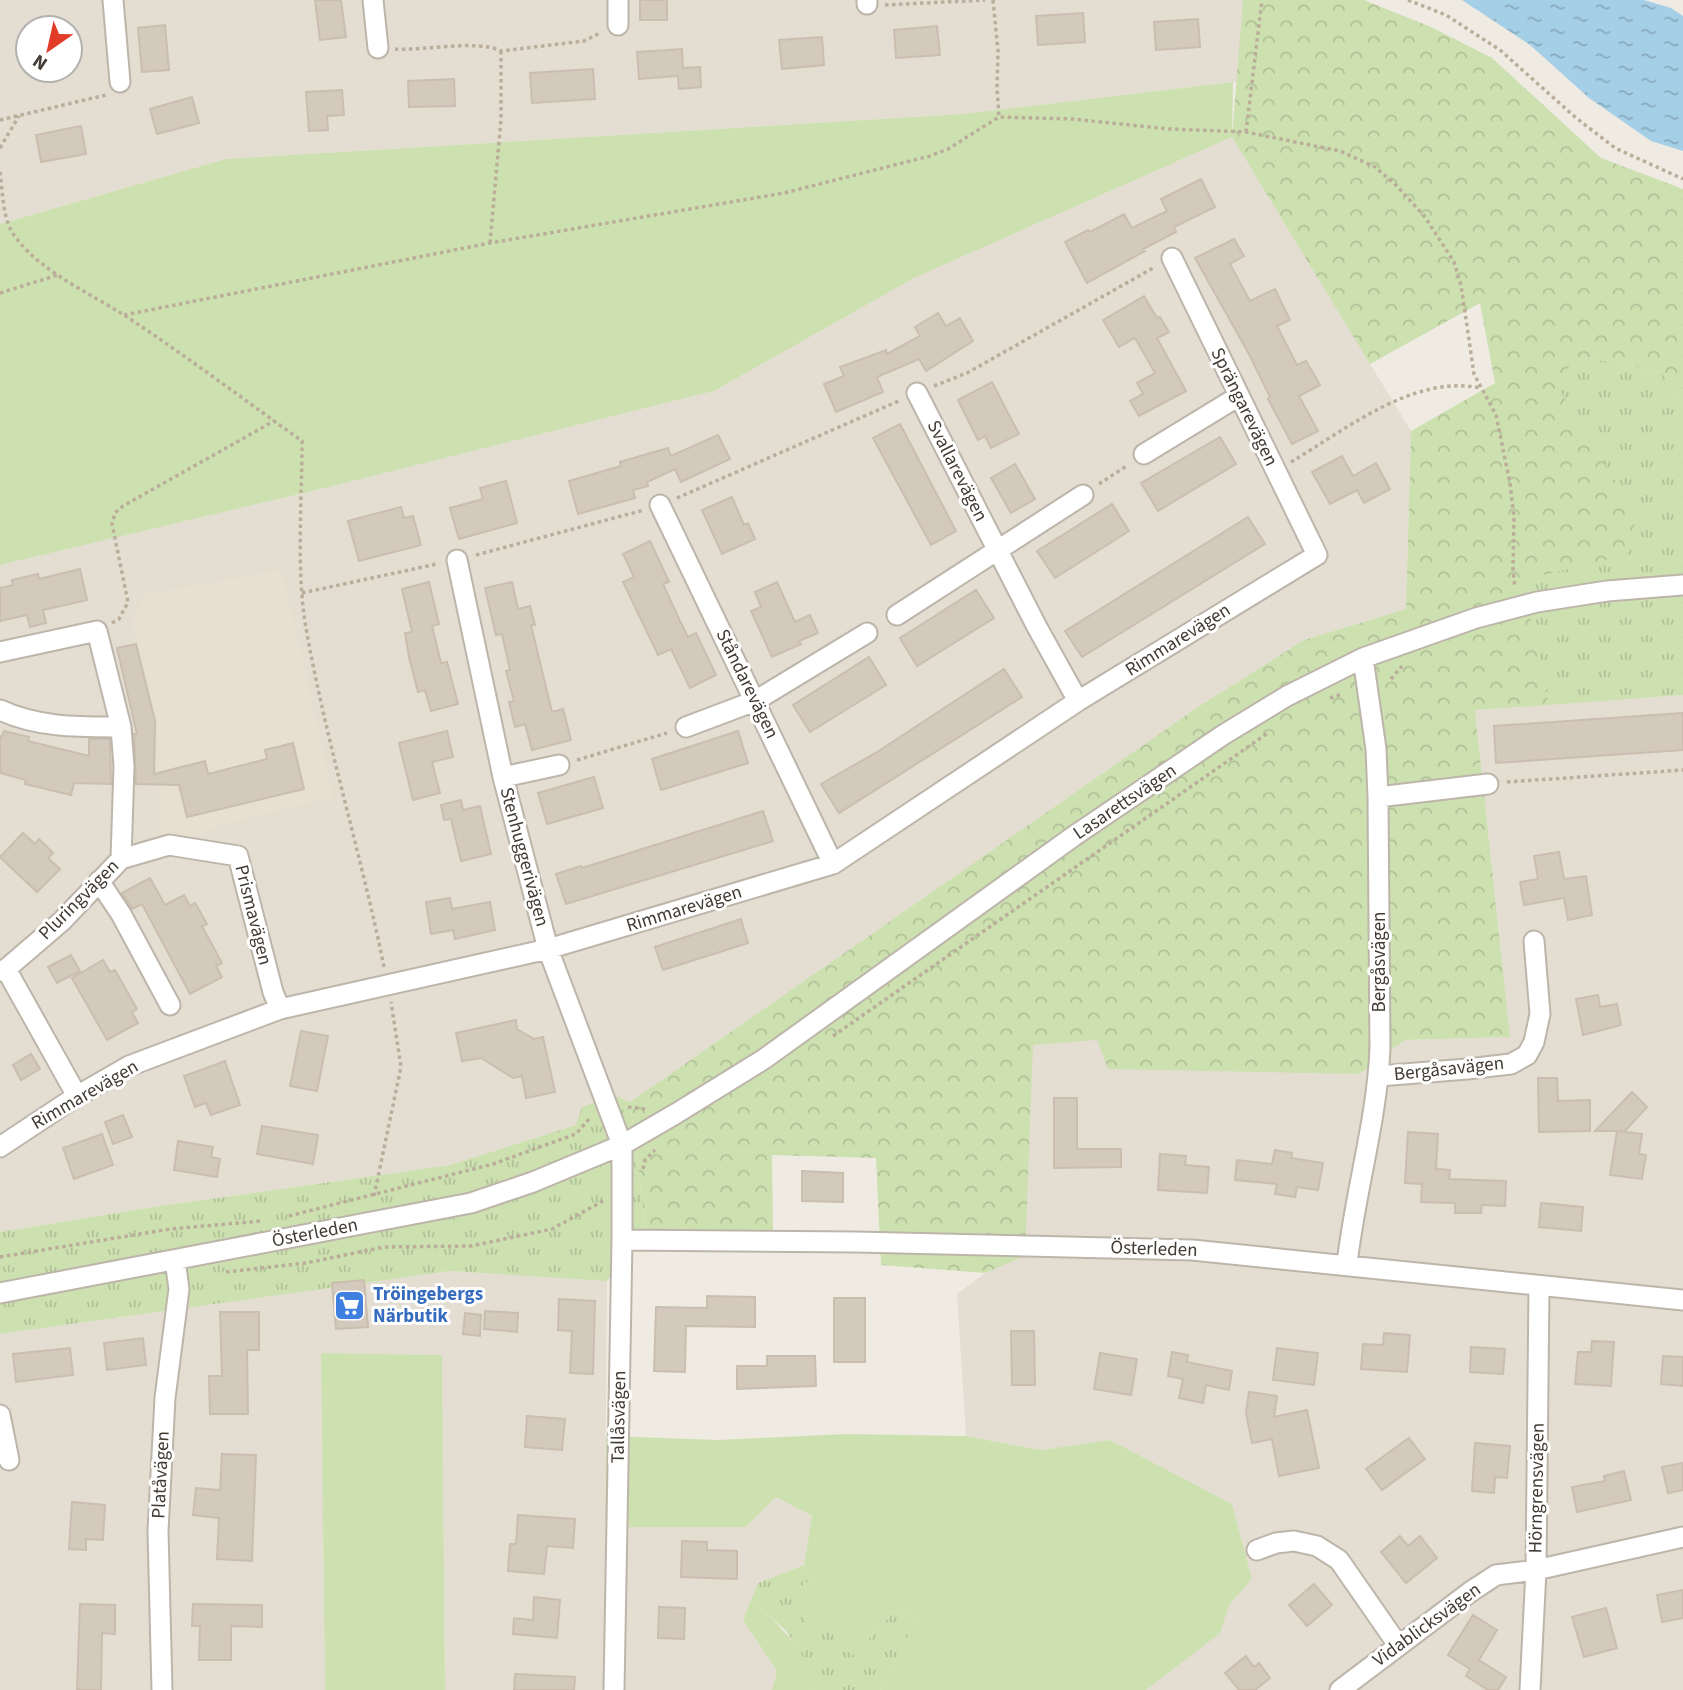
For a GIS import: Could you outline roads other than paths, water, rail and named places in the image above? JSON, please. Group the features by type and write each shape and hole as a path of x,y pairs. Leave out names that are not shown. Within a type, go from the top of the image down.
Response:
{"street":[{"path":"113,0 120,82"},
{"path":"373,0 378,48"},
{"path":"618,0 618,25"},
{"name":"Sprängarevägen","path":"1172,258 1317,555"},
{"name":"Svallarevägen","path":"917,393 1037,627 1079,701"},
{"path":"1144,454 1238,397"},
{"path":"897,615 1083,495"},
{"name":"Ståndarevägen","path":"660,505 833,864"},
{"name":"Rimmarevägen","path":"0,1147 77,1096 129,1066 280,1009 548,949 833,864 1079,701 1317,555"},
{"name":"Stenhuggerivägen","path":"457,560 503,777 548,949 622,1145"},
{"name":"Lasarettsvägen","path":"622,1145 764,1059 1074,836 1223,735 1287,696 1363,658 1476,618 1537,602 1607,591 1683,584"},
{"name":"Pluringvägen","path":"0,652 97,631 121,727 124,766 121,859 62,921 3,970"},
{"path":"686,727 755,701 867,634"},
{"name":"Bergåsvägen","path":"1347,1264 1379,1076 1378,797 1376,750 1363,658"},
{"path":"0,710 16,717 58,726 121,727"},
{"path":"503,777 559,765"},
{"path":"1378,797 1488,784"},
{"name":"Prismavägen","path":"121,859 169,845 238,856 273,992 280,1009"},
{"path":"99,881 121,914 170,1005"},
{"name":"Bergåsavägen","path":"1379,1076 1511,1064 1527,1055 1534,1042 1540,1014 1534,941"},
{"path":"3,970 77,1096"},
{"name":"Tallåsvägen","path":"614,1690 622,1145"},
{"name":"Österleden","path":"0,1293 471,1203 533,1182 622,1145"},
{"name":"Österleden","path":"622,1240 869,1242 1192,1250 1683,1300"},
{"name":"Platåvägen","path":"162,1690 158,1531 165,1398 178,1289 175,1260"},
{"name":"Hörngrensvägen","path":"1530,1690 1536,1570 1539,1286"},
{"path":"0,1415 9,1460"},
{"name":"Vidablicksvägen","path":"1340,1690 1398,1645 1496,1576 1536,1570 1683,1537"},
{"path":"1257,1550 1276,1543 1294,1541 1317,1546 1339,1560 1398,1645"}],"water":[{"path":"1462,0 1644,0 1671,8 1683,16 1683,151 1651,141 1589,98 1530,45"}],"place":[{"name":"Tröingebergs Närbutik","path":"350,1305"}]}
